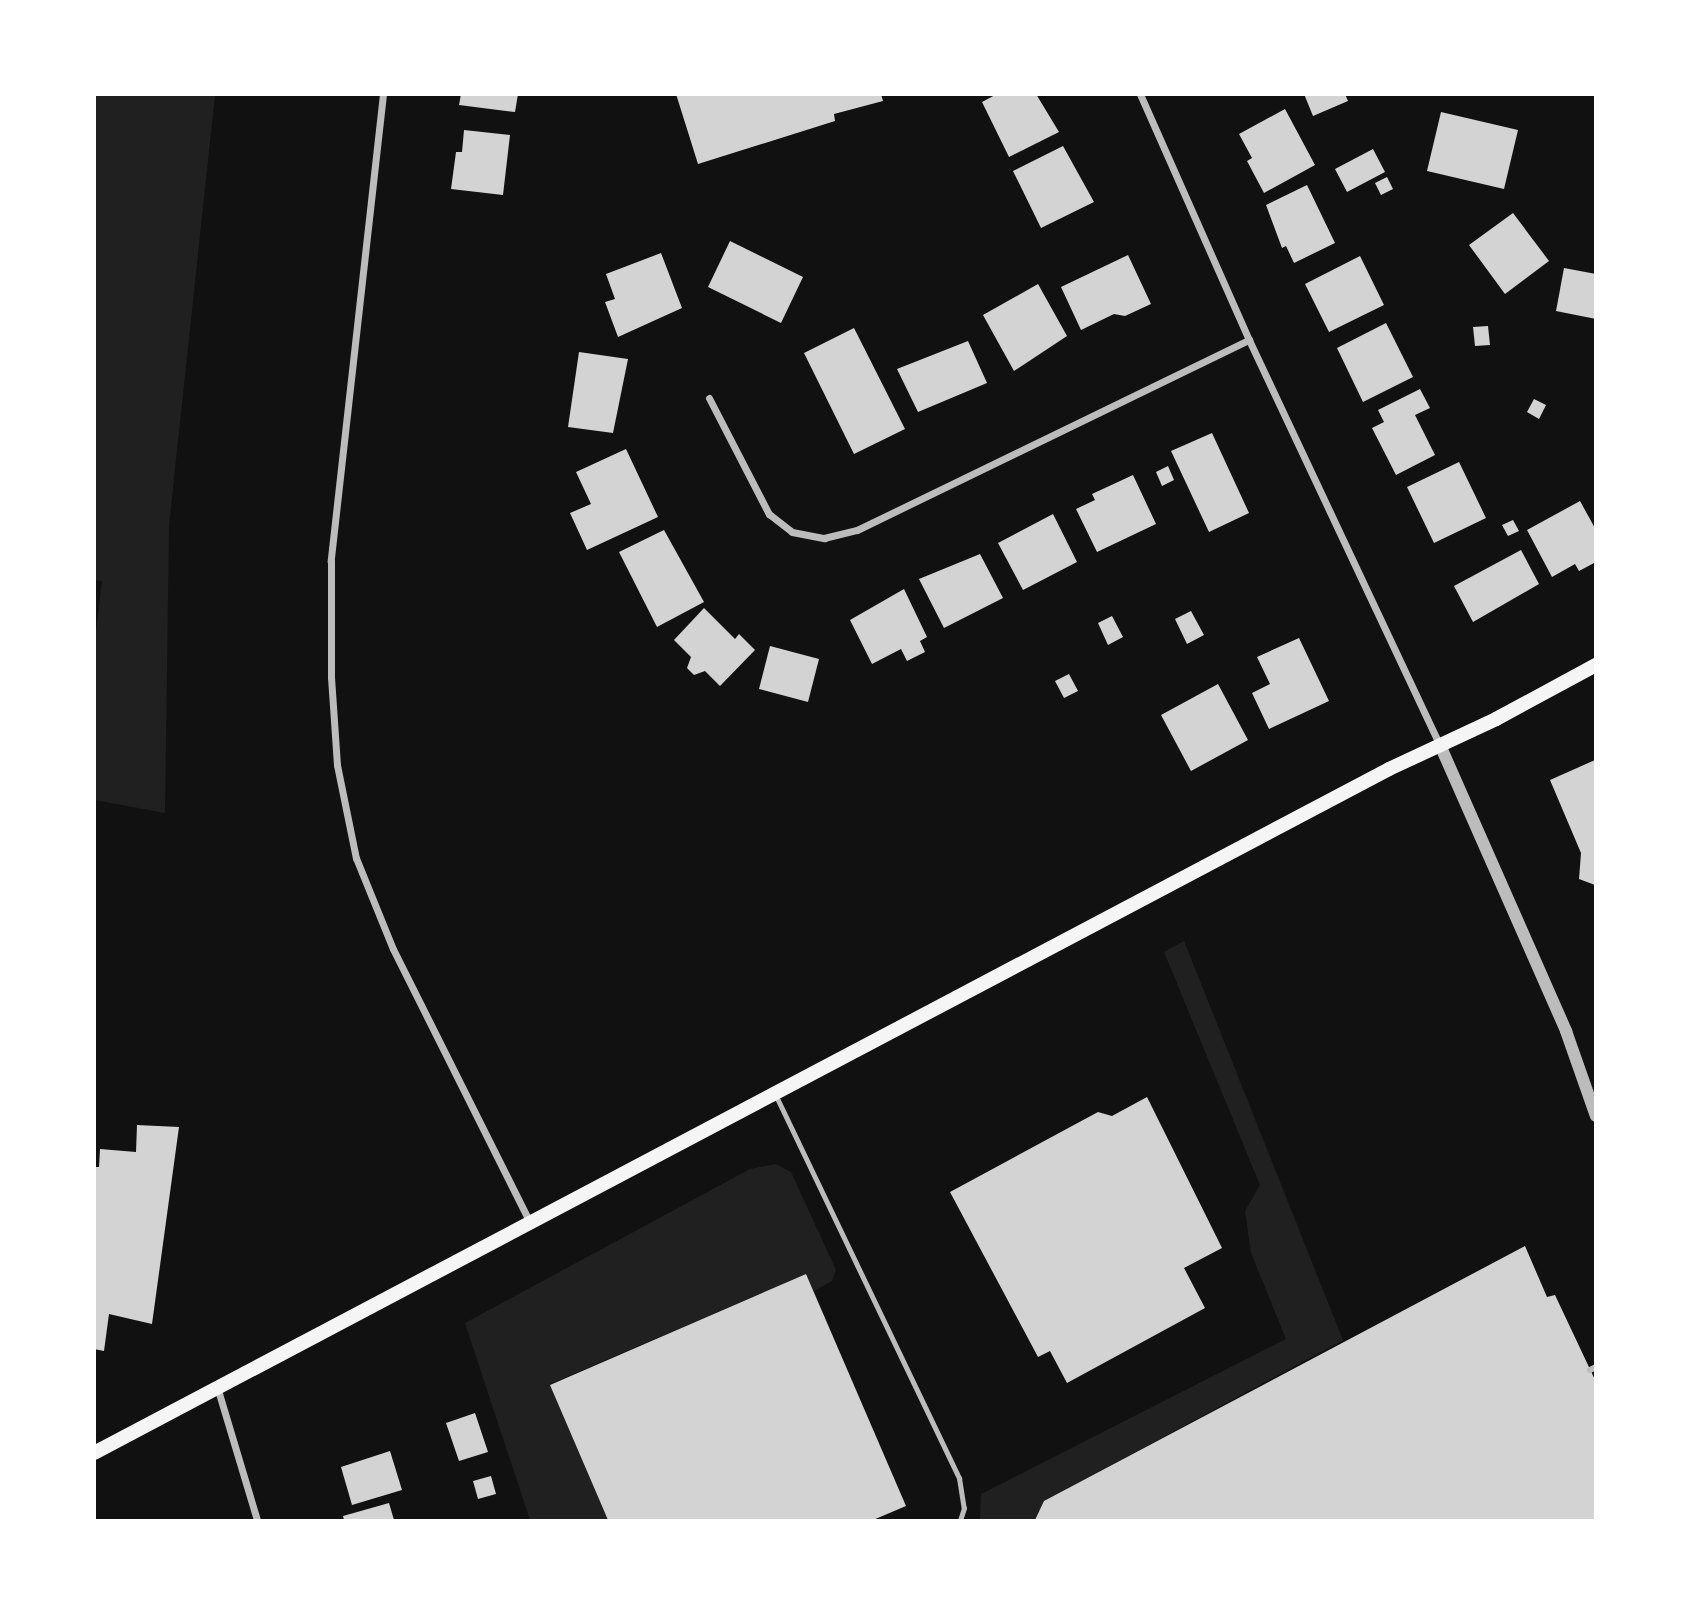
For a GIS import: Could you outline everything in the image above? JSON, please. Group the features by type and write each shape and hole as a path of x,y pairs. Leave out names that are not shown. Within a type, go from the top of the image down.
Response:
{"main road":[{"path":"94,1453 218,1390 774,1093 1595,665"}],"street":[{"path":"383,94 331,561 331,677 337,765 356,858 393,949 530,1223"},
{"path":"1140,94 1249,340 1440,745 1566,1031 1595,1116"},
{"path":"709,398 769,514 792,532 824,538 857,530 1249,340"},
{"path":"218,1390 257,1521"}],"lane":[{"path":"774,1093 959,1478 964,1508 961,1521"}],"shaded area":[{"path":"94,95 215,95 169,525 165,813 95,800 94,648 102,581 94,580"},
{"path":"1184,941 1343,1340 1045,1501 1035,1520 980,1520 981,1494 1286,1339 1251,1253 1245,1211 1260,1185 1164,952"},
{"path":"776,1164 791,1172 836,1270 832,1281 814,1291 806,1274 550,1384 608,1520 530,1520 465,1323 750,1169"}],"building":[{"path":"461,94 518,94 515,112 459,105"},
{"path":"676,94 881,94 883,101 834,114 835,121 698,164"},
{"path":"997,94 1036,94 1059,132 1009,157 982,102"},
{"path":"1304,94 1345,94 1348,101 1313,116"},
{"path":"1285,109 1315,165 1264,193 1247,161 1252,158 1239,134"},
{"path":"1441,112 1518,130 1504,189 1427,171"},
{"path":"464,130 510,135 503,195 451,189 456,152 462,152"},
{"path":"1063,146 1094,202 1041,228 1013,171"},
{"path":"1373,149 1385,172 1347,192 1335,169"},
{"path":"1387,177 1393,189 1381,195 1375,183"},
{"path":"1307,185 1335,243 1294,263 1286,246 1282,248 1266,205"},
{"path":"1513,213 1549,261 1505,294 1469,245"},
{"path":"730,241 803,277 781,323 708,287"},
{"path":"661,253 682,308 618,337 605,302 615,299 606,274"},
{"path":"1128,255 1151,304 1125,316 1114,314 1081,330 1061,287"},
{"path":"1360,256 1384,305 1329,332 1305,284"},
{"path":"1564,268 1596,274 1596,319 1556,311"},
{"path":"1038,284 1067,336 1014,371 983,315"},
{"path":"1386,323 1413,377 1363,402 1337,348"},
{"path":"1488,326 1490,345 1475,346 1473,327"},
{"path":"854,328 905,429 854,454 804,353"},
{"path":"968,341 987,383 918,412 897,369"},
{"path":"579,352 628,359 613,433 568,427"},
{"path":"1420,389 1430,408 1415,415 1435,455 1396,475 1372,428 1384,422 1378,410"},
{"path":"1534,399 1546,405 1539,419 1527,412"},
{"path":"1212,433 1249,513 1209,532 1171,451"},
{"path":"626,449 658,517 587,550 570,513 591,504 576,472"},
{"path":"1459,462 1486,518 1434,543 1407,487"},
{"path":"1168,466 1174,480 1162,486 1156,472"},
{"path":"1133,475 1156,524 1097,552 1076,509 1095,500 1092,494"},
{"path":"1580,501 1596,530 1596,562 1579,571 1575,564 1552,577 1527,530"},
{"path":"1053,514 1077,562 1023,590 998,543"},
{"path":"1513,520 1519,531 1508,536 1502,525"},
{"path":"664,530 704,602 657,627 619,552"},
{"path":"1521,550 1539,584 1473,622 1454,586"},
{"path":"980,554 1003,598 944,628 919,579"},
{"path":"904,589 927,637 920,641 925,652 907,661 901,649 872,664 850,620"},
{"path":"704,608 735,639 739,634 755,650 720,686 705,671 694,675 687,668 691,657 674,640"},
{"path":"1191,611 1204,635 1187,644 1175,619"},
{"path":"1112,616 1123,637 1108,645 1098,623"},
{"path":"1299,638 1329,701 1269,729 1252,693 1270,684 1257,657"},
{"path":"770,646 819,659 808,702 759,689"},
{"path":"1069,674 1078,691 1064,698 1055,681"},
{"path":"1218,684 1248,740 1191,771 1161,715"},
{"path":"1595,760 1595,885 1579,879 1581,853 1550,780"},
{"path":"1147,1097 1222,1248 1184,1268 1205,1308 1067,1383 1050,1351 1038,1357 950,1192 1098,1112 1112,1116"},
{"path":"137,1125 179,1127 152,1324 109,1314 104,1351 94,1349 94,1167 99,1167 100,1149 136,1152"},
{"path":"1525,1246 1547,1297 1555,1295 1596,1382 1596,1520 1035,1520 1044,1501"},
{"path":"806,1274 906,1506 873,1520 608,1520 550,1385"},
{"path":"475,1413 488,1452 459,1461 446,1423"},
{"path":"390,1451 402,1490 352,1505 341,1467"},
{"path":"491,1476 496,1494 478,1499 473,1481"},
{"path":"389,1503 394,1520 344,1520 343,1516"}]}
